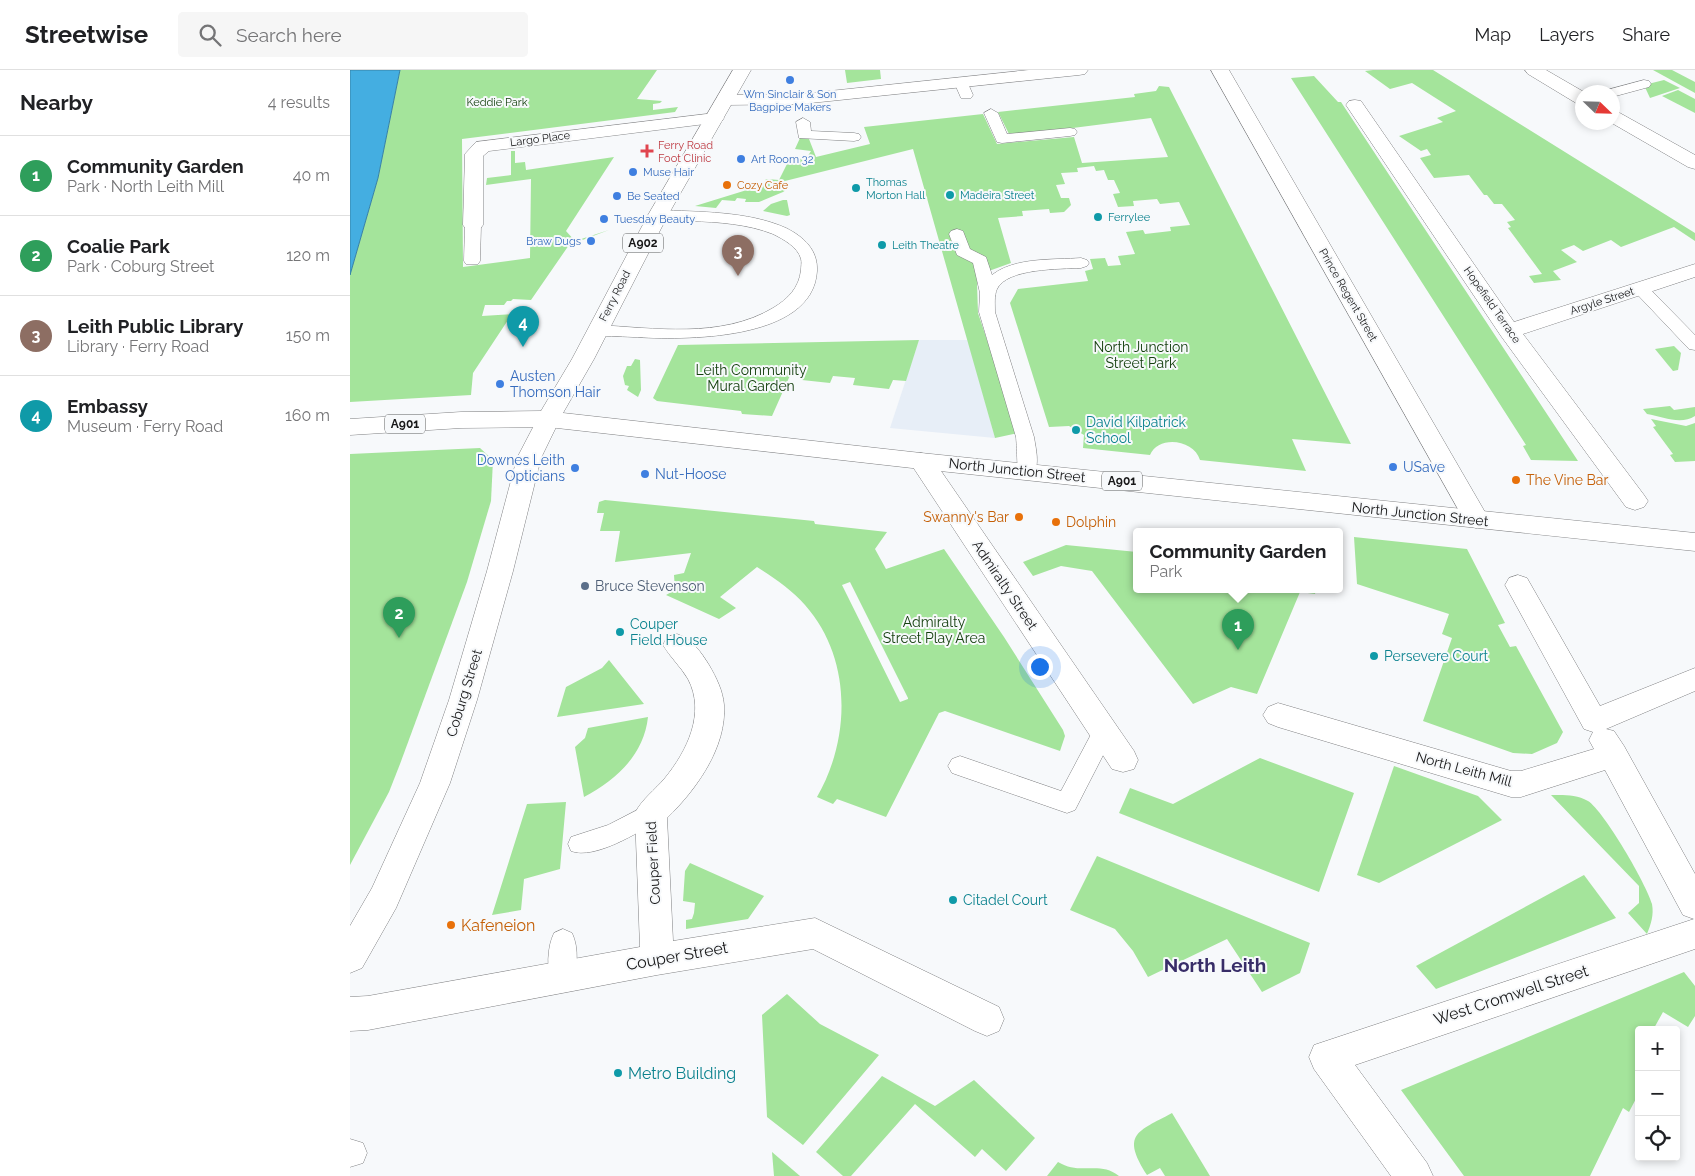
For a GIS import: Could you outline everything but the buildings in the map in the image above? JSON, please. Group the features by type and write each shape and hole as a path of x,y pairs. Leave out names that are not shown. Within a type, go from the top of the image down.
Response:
{"street":[{"name":"Ferry Road","path":"548,419 598,330 658,215 742,70"},
{"path":"725,100 802,112 971,88 1080,70"},
{"name":"Prince Regent Street","path":"1220,70 1476,520"},
{"path":"1534,70 1575,95"},
{"name":"Hopefield Terrace","path":"1355,105 1509,331 1635,501"},
{"name":"Largo Place","path":"473,225 474,154 483,146 715,118"},
{"path":"1620,121 1695,163"},
{"name":"Argyle Street","path":"1509,331 1695,270"},
{"name":"North Junction Street","path":"350,428 461,420 548,419 921,461 1695,542"},
{"name":"Coburg Street","path":"352,952 369,926 404,857 452,736 500,571 529,458 548,419"},
{"name":"Admiralty Street","path":"921,461 1123,760"},
{"path":"1518,585 1695,905"},
{"name":"Couper Field","path":"657,959 651,813 682,780 703,744 708,724 709,696 705,685 689,659 676,645"},
{"path":"1594,721 1695,679"},
{"name":"North Leith Mill","path":"1278,715 1511,784 1521,784 1613,755"},
{"name":"Couper Street","path":"350,1014 368,1013 657,959 815,933 987,1018"},
{"name":"West Cromwell Street","path":"1414,1176 1327,1057 1695,934"}],"lane":[{"path":"1620,91 1644,84"},
{"path":"802,112 804,135 854,137"},
{"path":"991,113 1002,139 1070,132"},
{"path":"598,330 692,334 732,329 767,318 780,311 802,292 808,281 811,267 807,255 801,246 776,230 742,221 658,215"},
{"name":"Largo Place","path":"472,261 473,225"},
{"path":"957,234 963,252 980,260 988,293 987,312 1026,437 1028,457 1026,471"},
{"path":"988,293 992,283 1001,275 1013,270 1081,263"},
{"path":"1640,288 1695,345"},
{"path":"960,766 1067,803 1104,732"},
{"path":"580,844 614,834 651,813"},
{"path":"562,977 564,941"}],"shaded area":[{"path":"919,340 968,340 995,438 890,428"}],"green space":[{"name":"Keddie Park","path":"400,70 657,70 637,99 662,101 653,104 653,110 678,107 675,112 462,139 463,267 530,258 531,179 486,185 487,178 511,175 511,151 515,151 515,163 525,162 526,170 614,157 566,231 575,241 609,230 569,245 531,300 513,299 507,301 504,305 485,305 482,316 512,314 473,373 471,395 350,402 350,275 378,178"},
{"path":"845,70 880,70 881,79 847,83"},
{"path":"1433,70 1695,233 1695,241 1674,227 1621,247 1611,240 1583,251 1574,245 1561,250 1577,262 1553,271 1561,280 1534,283 1529,276 1542,274 1508,228 1511,227 1507,222 1515,220 1502,204 1494,204 1487,195 1484,195 1469,175 1434,178 1420,158 1431,155 1427,149 1421,151 1399,136 1443,122 1437,118 1456,111 1412,83 1390,89 1365,71"},
{"path":"1653,70 1672,70 1695,82 1695,93"},
{"path":"1314,76 1338,102 1341,102 1578,461 1531,460 1523,446 1526,445 1291,78"},
{"path":"1664,80 1680,88 1650,98 1644,85"},
{"name":"North Junction Street Park","path":"1159,86 1169,87 1351,444 1292,439 1306,471 1200,460 1191,448 1176,442 1160,444 1150,455 1083,448 1084,435 1069,426 1049,427 1010,303 1018,289 1088,281 1085,271 1093,269 1090,259 1105,258 1108,266 1121,265 1118,256 1135,254 1126,232 1143,230 1145,234 1171,231 1170,227 1190,225 1179,202 1160,204 1157,199 1133,201 1134,206 1118,207 1113,194 1120,193 1114,180 1108,180 1104,170 1096,171 1094,166 1077,168 1078,172 1061,173 1065,184 1056,185 1061,198 1069,198 1071,205 1064,212 1050,213 1049,209 1022,211 1023,216 998,218 1011,263 986,272 977,284 978,313 1018,433 995,438 913,149 785,181 786,190 759,202 745,202 746,199 737,198 735,201 722,200 716,208 695,206 763,185 766,179 779,180 790,158 806,159 811,151 795,149 800,138 809,139 816,157 870,144 864,127 983,114 997,144 1074,137 1082,163 1168,157 1151,118 1010,136 998,112 1135,97 1134,94 1156,91"},
{"path":"1678,90 1695,99 1695,113 1662,96"},
{"path":"787,200 790,215 763,211 771,204"},
{"name":"Leith Community Mural Garden","path":"919,340 906,381 893,380 889,389 853,385 855,378 833,376 830,383 802,380 805,372 792,371 772,416 742,414 741,411 657,401 653,398 678,345"},
{"path":"1674,346 1681,353 1678,370 1673,371 1655,349"},
{"path":"635,359 640,360 641,390 638,397 627,390 629,386 625,385 623,376 627,366 631,366"},
{"path":"1670,406 1674,410 1695,407 1695,416 1690,419 1678,420 1647,414 1643,409"},
{"path":"1651,419 1686,426 1695,423 1695,461 1675,462 1670,455 1673,454 1653,427 1656,426"},
{"path":"480,448 493,460 491,501 467,582 389,792 350,865 350,454"},
{"name":"Admiralty Street Play Area","path":"605,500 814,521 815,524 887,532 875,549 886,569 944,549 1004,637 1063,730 1065,736 1060,751 945,711 939,713 886,817 837,799 833,804 817,797 828,774 836,750 841,724 841,699 838,673 831,649 820,626 805,605 789,589 757,567 720,597 736,608 719,619 666,595 675,590 674,575 684,573 691,553 615,562 620,531 600,531 604,513 597,513 599,502","holes":["850,582 908,698 900,702 842,585"]},
{"path":"1354,537 1467,549 1505,623 1498,625 1510,647 1516,646 1563,732 1557,743 1532,754 1513,753 1423,721 1452,638 1442,634 1449,614 1357,584"},
{"path":"1066,545 1133,552 1133,593 1300,593 1257,694 1231,687 1193,704 1092,571 1061,566 1033,576 1023,562"},
{"path":"609,660 644,704 557,717 566,687 602,668"},
{"path":"648,717 641,743 626,765 607,783 584,797 575,747 585,738 588,728"},
{"path":"1260,758 1354,793 1319,892 1119,813 1130,788 1173,804"},
{"path":"1394,766 1478,796 1502,820 1379,883 1357,875"},
{"path":"1551,795 1574,796 1588,801 1614,833 1642,881 1652,904 1652,919 1647,934 1628,913 1639,903 1639,886"},
{"path":"566,802 560,869 524,879 521,910 492,915 527,804"},
{"path":"1097,856 1310,943 1300,973 1262,992 1227,939 1148,977 1133,951 1115,929 1070,910"},
{"path":"690,863 764,896 748,919 686,929 686,920 692,919 695,903 683,901 685,871"},
{"path":"1584,875 1616,918 1436,989 1416,966"},
{"path":"1684,972 1695,986 1695,1016 1688,1027 1663,1012 1655,1026 1635,1026 1635,1101 1629,1112 1623,1108 1590,1176 1464,1176 1401,1090"},
{"path":"787,994 820,1024 879,1055 803,1145 767,1117 762,1015"},
{"path":"882,1076 935,1106 974,1080 1035,1138 1006,1171 982,1149 975,1157 915,1104 851,1176 843,1176 816,1152"},
{"path":"1172,1113 1210,1176 1165,1176 1160,1168 1147,1175 1135,1151 1134,1142 1142,1130"},
{"path":"772,1152 800,1176 774,1176"},
{"path":"1058,1162 1074,1168 1104,1169 1112,1171 1119,1176 1047,1176"}],"water":[{"path":"350,70 400,70 378,178 350,275"}],"place":[{"name":"Wm Sinclair & Son Bagpipe Makers","path":"790,80"},
{"name":"Ferry Road Foot Clinic","path":"647,151"},
{"name":"Art Room 32","path":"741,159"},
{"name":"Muse Hair","path":"633,172"},
{"name":"Cozy Cafe","path":"727,185"},
{"name":"Thomas Morton Hall","path":"856,188"},
{"name":"Madeira Street","path":"950,195"},
{"name":"Be Seated","path":"617,196"},
{"name":"Ferrylee","path":"1098,217"},
{"name":"Tuesday Beauty","path":"604,219"},
{"name":"Braw Dugs","path":"591,241"},
{"name":"Leith Theatre","path":"882,245"},
{"name":"Leith Public Library","path":"738,276"},
{"name":"Embassy","path":"523,347"},
{"name":"Austen Thomson Hair","path":"500,384"},
{"name":"David Kilpatrick School","path":"1076,430"},
{"name":"USave","path":"1393,467"},
{"name":"Downes Leith Opticians","path":"575,468"},
{"name":"Nut-Hoose","path":"645,474"},
{"name":"The Vine Bar","path":"1516,480"},
{"name":"Swanny's Bar","path":"1019,517"},
{"name":"Dolphin","path":"1056,522"},
{"name":"Bruce Stevenson","path":"585,586"},
{"name":"Couper Field House","path":"620,632"},
{"name":"Coalie Park","path":"399,638"},
{"name":"Community Garden","path":"1238,650"},
{"name":"Persevere Court","path":"1374,656"},
{"name":"Citadel Court","path":"953,900"},
{"name":"Kafeneion","path":"451,925"},
{"name":"Metro Building","path":"618,1073"}],"district":[{"name":"North Leith","path":"1215,965"}]}
